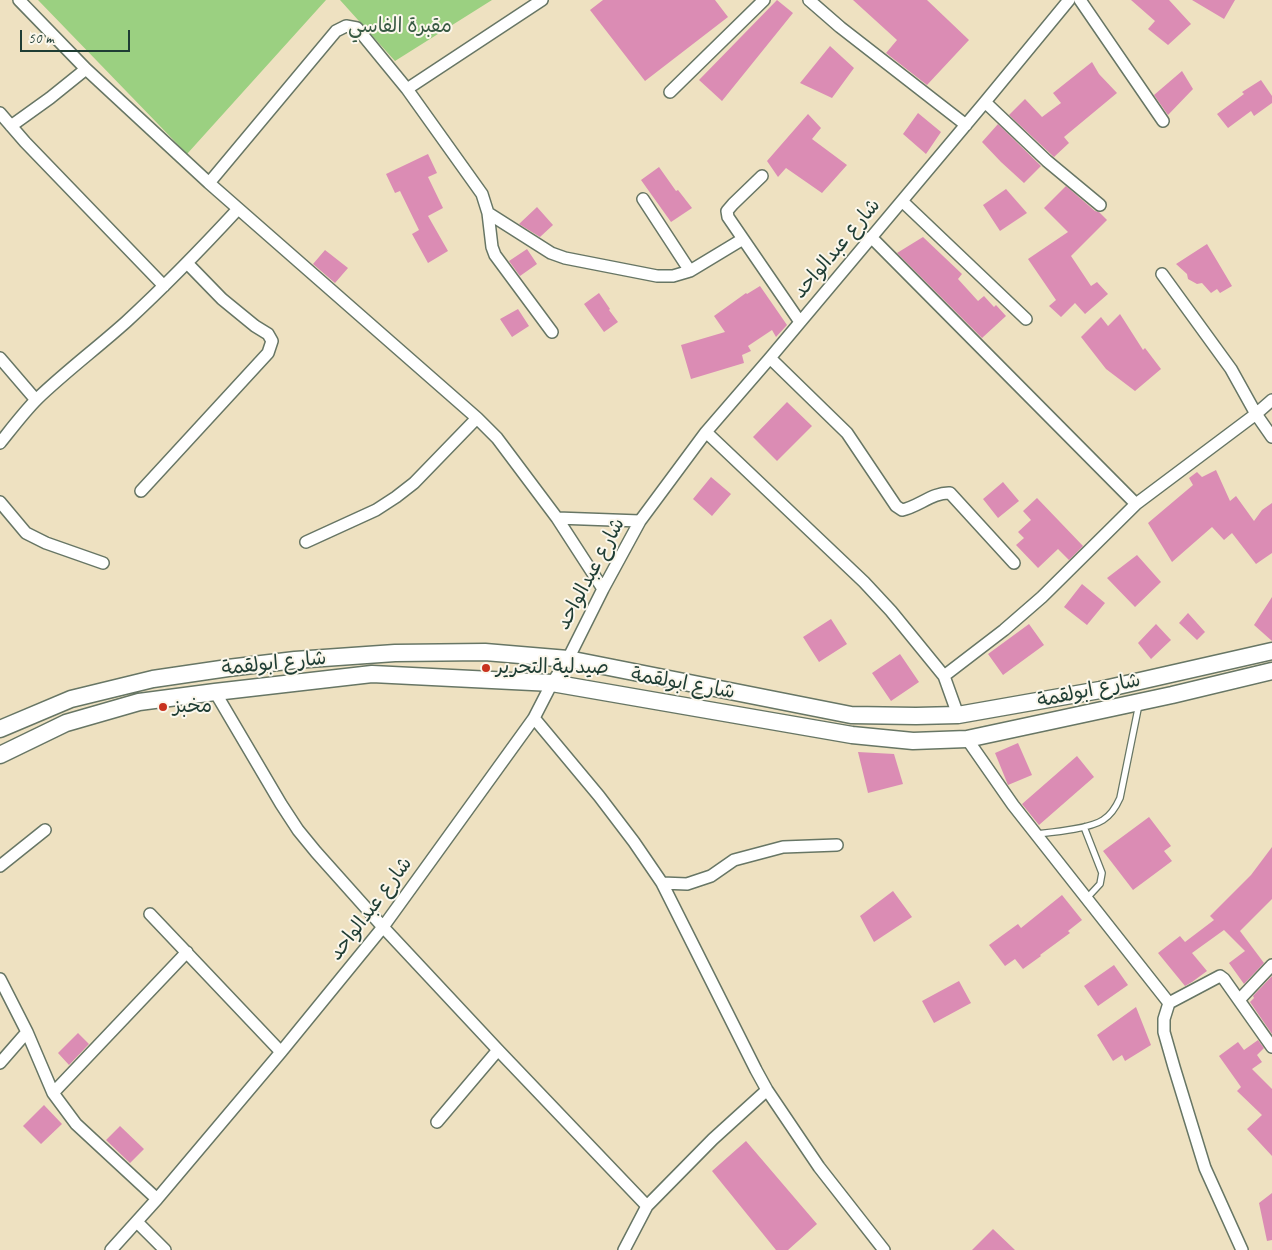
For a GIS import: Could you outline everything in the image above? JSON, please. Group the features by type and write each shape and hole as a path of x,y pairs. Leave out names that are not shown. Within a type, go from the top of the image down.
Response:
{"street":[{"path":"19,0 86,68 209,183 477,418 497,438 557,518 603,589"},
{"path":"407,89 542,0"},
{"path":"670,92 764,0"},
{"path":"809,0 840,28 966,125"},
{"name":"شارع عبدالواحد","path":"111,1250 157,1200 383,927 534,718 552,683 568,659 640,521 706,432 872,237 1069,0"},
{"path":"1080,0 1163,121"},
{"path":"209,183 336,31 346,26 357,28 407,89 482,194 488,213 492,247 495,255 552,332"},
{"path":"11,126 50,98 86,68"},
{"path":"985,102 1048,162 1100,205"},
{"path":"0,113 164,286"},
{"path":"762,176 732,204 727,211 728,217 800,322"},
{"path":"643,199 690,271"},
{"path":"902,201 1026,319"},
{"path":"0,443 36,400 164,286 238,208"},
{"path":"488,213 551,253 564,258 657,276 673,276 690,271 743,239"},
{"path":"872,237 1136,504"},
{"path":"141,491 268,353 272,341 268,334 255,326 222,299 187,262"},
{"path":"1162,274 1231,369 1256,414 1272,437"},
{"path":"0,358 36,400"},
{"path":"770,358 847,433 896,506 902,510 909,509 942,493 950,493 1014,562"},
{"path":"944,676 1004,630 1042,597 1136,504 1272,400"},
{"path":"306,542 376,510 396,497 414,483 477,418"},
{"path":"706,432 891,611 944,676 958,715"},
{"path":"0,502 26,533 46,543 102,563"},
{"path":"557,518 640,521"},
{"name":"شارع ابولقمة","path":"0,729 71,699 153,679 295,660 395,653 485,652 568,659 851,715 958,715 1100,690 1272,651"},
{"name":"شارع ابولقمة","path":"0,755 66,723 139,702 372,674 552,683 852,735 913,741 967,739 1272,672"},
{"path":"215,692 281,804 298,830 316,852 498,1050 647,1206"},
{"path":"534,718 599,796 662,883 767,1090 819,1167 884,1250"},
{"path":"967,739 1013,805 1169,1003"},
{"path":"0,866 46,830"},
{"path":"662,883 687,884 711,876 734,860 783,847 836,845"},
{"path":"150,914 281,1052"},
{"path":"53,1093 187,952"},
{"path":"1239,1000 1272,965"},
{"path":"1242,1250 1205,1168 1174,1067 1164,1032 1164,1019 1169,1003 1220,976 1272,1047"},
{"path":"0,979 27,1032 53,1093 76,1124 157,1200"},
{"path":"0,1062 27,1032"},
{"path":"437,1122 498,1050"},
{"path":"624,1250 647,1206 713,1139 767,1090"},
{"path":"137,1222 164,1250"}],"lane":[{"path":"1036,834 1084,827 1103,820 1114,811 1120,798 1139,702"},
{"path":"1084,827 1102,873 1100,884 1087,898"}],"green space":[{"name":"مقبرة الفاسي","path":"38,0 326,0 187,154"},
{"name":"مقبرة الفاسي","path":"340,0 492,0 395,61"}],"building":[{"path":"603,0 715,0 728,17 645,81 590,10"},
{"path":"777,0 793,13 722,101 699,80"},
{"path":"853,0 927,0 969,40 927,85 886,53 897,40"},
{"path":"1131,0 1169,0 1191,24 1168,45 1148,29 1155,21"},
{"path":"1192,0 1235,0 1224,19"},
{"path":"830,46 854,68 832,98 800,83"},
{"path":"1092,62 1099,74 1117,93 1064,137 1069,143 1054,157 1009,115 1025,99 1042,117 1061,103 1053,93"},
{"path":"1182,71 1193,89 1168,115 1154,95"},
{"path":"1261,80 1272,96 1272,103 1254,116 1251,111 1228,128 1217,114 1244,94 1242,92"},
{"path":"918,113 941,132 926,154 903,134"},
{"path":"808,114 821,128 812,139 847,165 822,193 786,168 778,177 767,161"},
{"path":"998,124 1041,166 1024,183 982,142"},
{"path":"428,154 437,173 428,177 443,208 428,216 448,251 428,263 412,234 419,230 400,191 395,193 386,174"},
{"path":"659,167 676,191 678,190 692,208 671,222 641,180"},
{"path":"1066,186 1107,220 1071,256 1091,286 1097,282 1108,294 1085,314 1075,303 1061,317 1049,306 1056,300 1028,259 1068,232 1044,208"},
{"path":"1006,189 1027,213 1000,231 983,205"},
{"path":"537,207 553,225 540,237 519,224"},
{"path":"923,237 962,274 958,279 978,301 984,296 1006,316 982,338 897,253"},
{"path":"1207,244 1232,286 1220,293 1217,289 1211,293 1202,283 1197,284 1188,279 1187,274 1176,264"},
{"path":"527,249 537,264 520,276 509,261"},
{"path":"325,250 348,268 335,283 313,264"},
{"path":"760,286 787,325 776,337 772,330 748,346 751,351 742,355 744,363 691,379 681,345 725,332 714,316 746,293"},
{"path":"599,293 618,322 604,332 584,304"},
{"path":"518,309 529,326 512,337 500,319"},
{"path":"1120,314 1143,350 1145,348 1161,369 1135,391 1106,369 1081,337 1101,317 1108,326"},
{"path":"787,402 812,426 777,461 753,437"},
{"path":"1216,470 1230,501 1236,496 1254,521 1262,510 1272,503 1272,553 1256,564 1232,533 1224,540 1212,527 1172,562 1148,523 1193,485 1189,478 1197,472 1202,477"},
{"path":"711,477 731,494 712,516 693,499"},
{"path":"1003,482 1019,501 998,518 983,499"},
{"path":"1037,498 1083,546 1069,560 1058,549 1038,568 1016,545 1024,538 1018,532 1031,520 1023,511"},
{"path":"1137,555 1161,582 1135,607 1107,578"},
{"path":"1082,584 1105,603 1087,625 1064,607"},
{"path":"1272,597 1272,641 1254,625"},
{"path":"1188,613 1205,632 1197,640 1179,623"},
{"path":"831,619 847,644 819,662 803,637"},
{"path":"1029,624 1044,645 1003,675 988,654"},
{"path":"1156,624 1171,640 1151,659 1138,643"},
{"path":"900,654 919,682 891,701 872,673"},
{"path":"1018,743 1032,775 1008,785 995,753"},
{"path":"858,752 894,754 903,784 868,793"},
{"path":"1077,756 1094,777 1039,825 1022,804"},
{"path":"1149,817 1171,846 1164,851 1172,861 1133,890 1103,851"},
{"path":"1272,847 1272,899 1240,931 1264,963 1244,984 1229,963 1245,951 1224,930 1192,953 1207,971 1185,986 1158,953 1180,936 1185,942 1214,920 1210,916 1251,875"},
{"path":"893,891 912,917 874,942 860,916"},
{"path":"1062,895 1082,920 1068,931 1070,933 1023,969 1015,959 1005,966 989,945 1018,924 1021,928"},
{"path":"1114,965 1128,985 1098,1006 1084,986"},
{"path":"1272,976 1272,1034 1250,1002 1254,998 1253,996"},
{"path":"959,981 971,1003 934,1023 922,1001"},
{"path":"1136,1007 1151,1045 1125,1061 1122,1055 1113,1061 1097,1035"},
{"path":"78,1033 89,1044 69,1065 58,1053"},
{"path":"1258,1040 1264,1048 1257,1055 1262,1062 1252,1069 1272,1089 1272,1156 1247,1129 1262,1115 1237,1091 1241,1087 1219,1056 1238,1042 1244,1050"},
{"path":"44,1105 62,1124 41,1144 23,1126"},
{"path":"120,1126 144,1149 130,1163 106,1140"},
{"path":"746,1141 817,1224 788,1250 776,1250 712,1171"},
{"path":"1272,1193 1272,1240 1267,1241 1259,1203"},
{"path":"993,1229 1015,1250 972,1250"}],"place":[{"name":"صيدلية التحرير","path":"486,668"},
{"name":"مخبز","path":"163,707"}]}
